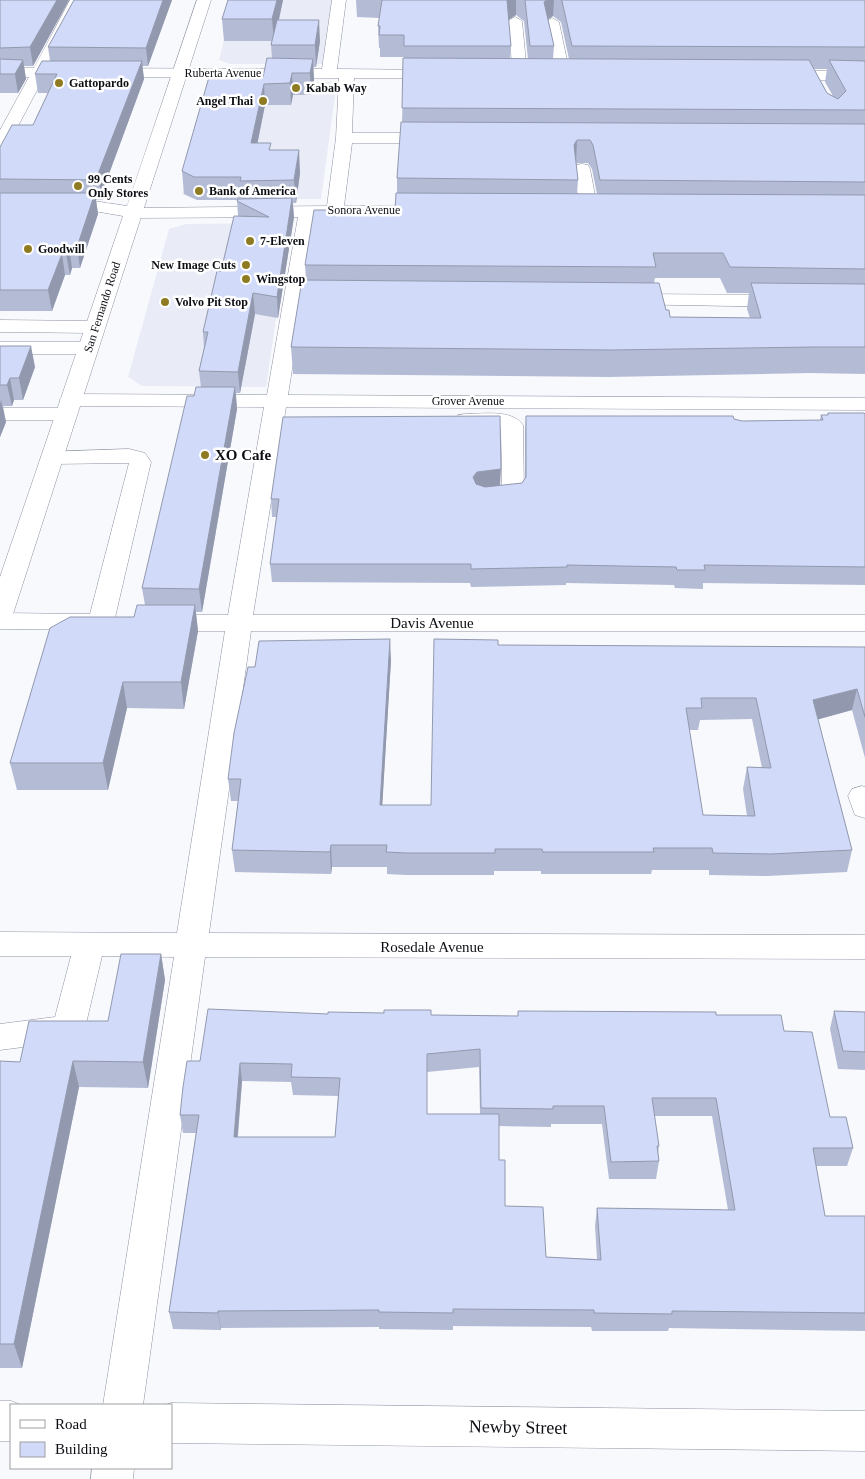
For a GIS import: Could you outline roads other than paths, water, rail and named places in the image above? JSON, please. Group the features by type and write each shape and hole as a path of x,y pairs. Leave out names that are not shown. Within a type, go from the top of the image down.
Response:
{"street":[{"path":"0,145 77,0"},
{"name":"San Fernando Road","path":"0,614 204,0"},
{"path":"329,74 339,0"},
{"path":"515,14 520,74"},
{"path":"500,74 568,74 552,22"},
{"name":"Ruberta Avenue","path":"0,72 451,74"},
{"path":"335,209 344,138 347,73"},
{"path":"762,76 815,82 865,76"},
{"path":"344,138 450,138"},
{"path":"582,169 589,211"},
{"name":"Sonora Avenue","path":"3,210 91,218 134,212 335,209 449,210"},
{"path":"123,1404 239,623 308,210"},
{"path":"569,211 608,211"},
{"path":"292,298 312,298"},
{"path":"608,300 806,301"},
{"path":"0,326 95,327"},
{"path":"0,348 88,348"},
{"name":"Grover Avenue","path":"0,414 68,407 275,400 481,414 865,404"},
{"path":"481,414 512,425 512,494 485,496"},
{"path":"52,457 129,456 137,458 140,462 121,623"},
{"name":"Davis Avenue","path":"0,621 121,623 865,623"},
{"name":"Rosedale Avenue","path":"0,944 865,947"},
{"path":"0,1037 69,1028 89,945"},
{"name":"Newby Street","path":"172,1423 865,1430"}],"place":[{"name":"Gattopardo","path":"59,83"},
{"name":"Kabab Way","path":"296,88"},
{"name":"Angel Thai","path":"263,101"},
{"name":"99 Cents Only Stores","path":"78,186"},
{"name":"Bank of America","path":"199,191"},
{"name":"7-Eleven","path":"250,241"},
{"name":"Goodwill","path":"28,249"},
{"name":"New Image Cuts","path":"246,265"},
{"name":"Wingstop","path":"246,279"},
{"name":"Volvo Pit Stop","path":"165,302"},
{"name":"XO Cafe","path":"205,455"}]}
